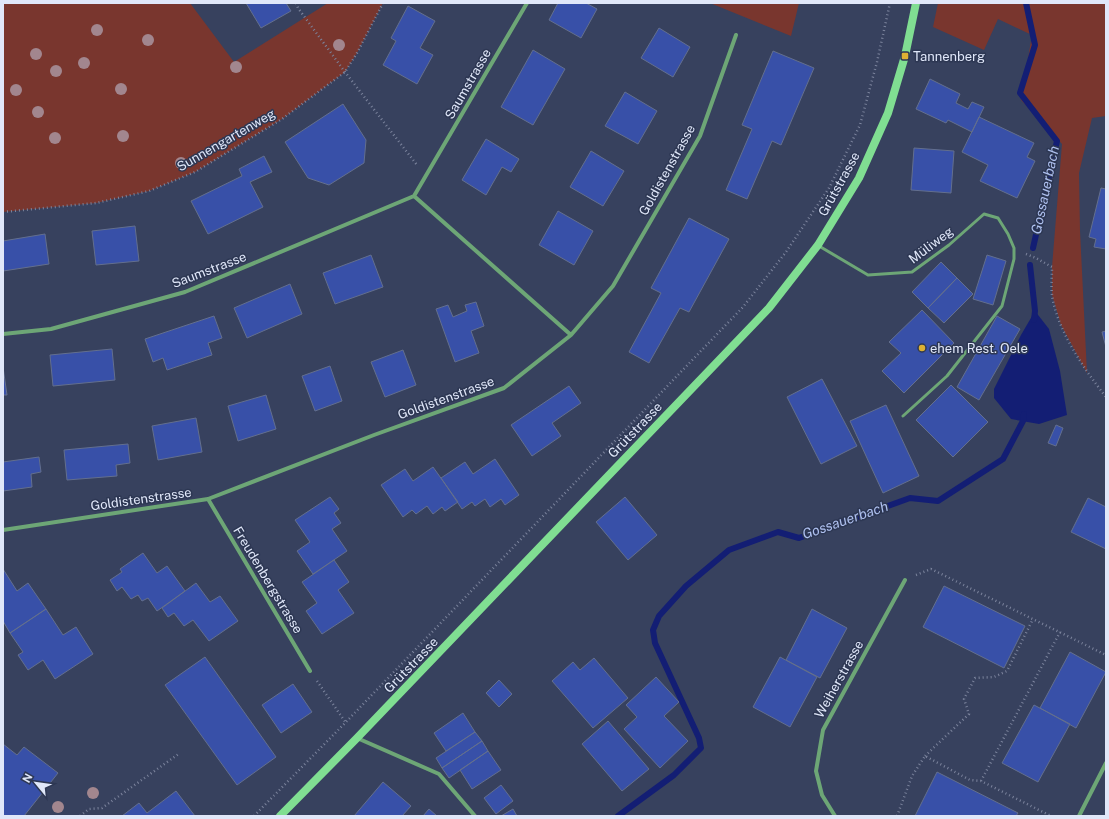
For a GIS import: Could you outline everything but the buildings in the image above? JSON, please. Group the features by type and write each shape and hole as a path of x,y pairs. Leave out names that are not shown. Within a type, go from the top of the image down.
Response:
{"main road":[{"name":"Grütstrasse","path":"280,816 357,738 769,308 818,245 859,178 888,113 905,56 916,3"}],"street":[{"name":"Saumstrasse","path":"3,334 51,329 185,292 414,196 527,3"},
{"name":"Goldistenstrasse","path":"3,530 208,499 367,438 504,388 571,335 613,286 700,136 736,35"},
{"path":"414,196 571,335"},
{"name":"Freudenbergstrasse","path":"208,499 310,671"},
{"name":"Weiherstrasse","path":"835,816 822,795 816,771 823,730 905,580"},
{"path":"357,738 439,774 475,816"},
{"path":"1079,816 1106,763"}],"lane":[{"name":"Müliweg","path":"818,245 868,275 912,272 949,245 984,214 998,218 1008,234 1014,248"},
{"path":"903,416 947,376 1002,306 1014,259 1014,248"}],"path":[{"path":"296,3 298,8 345,72 426,177"},
{"name":"Sunnengartenweg","path":"3,212 96,203 150,191 195,172 282,119 345,72 357,53 383,3"},
{"path":"254,816 346,722 743,307 786,252 829,188 860,125 877,62 890,3"},
{"path":"1014,248 1052,267 1052,295 1061,325 1087,373 1106,397"},
{"path":"905,580 932,569 1106,655"},
{"path":"897,816 912,776 925,756 969,714 964,699 975,678 994,677 1007,671 1033,619"},
{"path":"981,781 1060,632"},
{"path":"310,671 357,738"},
{"path":"80,816 89,810 102,808 180,752"},
{"path":"925,756 970,780 981,781 1051,816"}],"shaded area":[{"path":"3,3 190,3 234,62 328,3 383,3 357,53 345,72 282,119 195,172 149,191 96,203 3,212"},
{"path":"710,3 799,3 791,36"},
{"path":"938,3 1106,3 1106,116 1092,118 1079,173 1080,231 1087,373 1061,325 1052,295 1052,267 1062,144 1021,100 1032,35 998,19 984,50 933,27"},
{"path":"1035,311 1049,329 1060,371 1067,415 1039,424 1011,419 994,398 994,389 1021,335"}],"waterway":[{"name":"Gossauerbach","path":"1026,3 1035,45 1020,93 1057,141 1033,248"},
{"name":"Gossauerbach","path":"1030,265 1035,311 1034,320"},
{"name":"Gossauerbach","path":"618,816 674,775 701,748 699,738 655,643 653,630 659,616 686,586 729,550 778,532 799,538 910,498 938,501 1003,459 1023,421 1024,414"}],"place":[{"name":"Tannenberg","path":"905,56"},
{"name":"ehem Rest. Oele","path":"922,348"}]}
